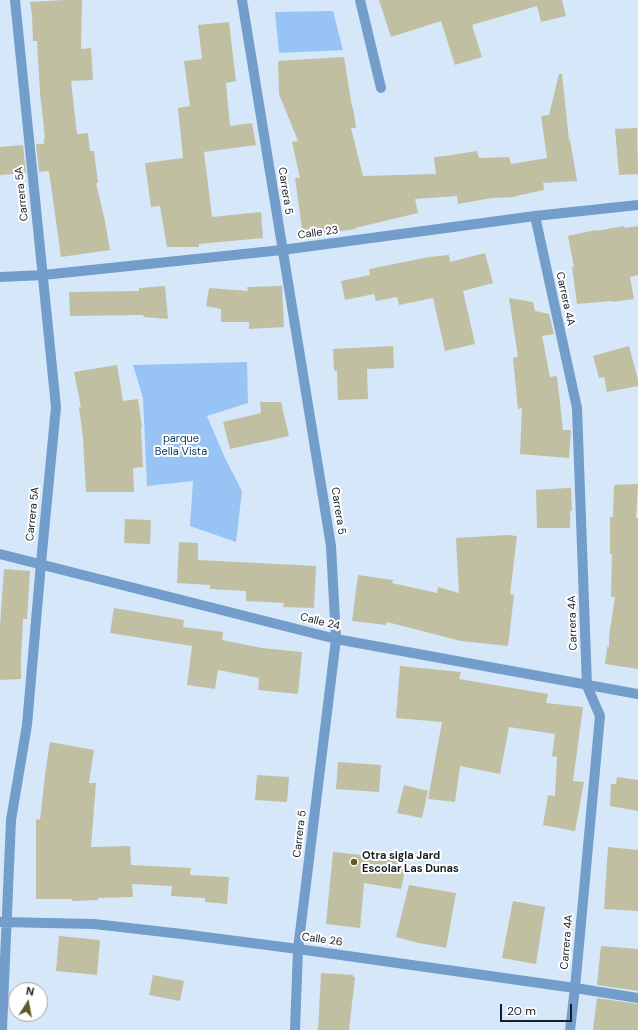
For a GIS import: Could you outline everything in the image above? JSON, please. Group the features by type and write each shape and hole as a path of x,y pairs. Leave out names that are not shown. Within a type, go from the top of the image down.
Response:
{"street":[{"name":"Carrera 5A","path":"2,1030 3,922 11,820 27,725 56,407 15,0"},
{"name":"Carrera 5","path":"242,0 331,546 336,639 298,948 295,1030"},
{"path":"360,0 381,88"},
{"name":"Calle 23","path":"0,277 43,275 282,250 535,216 638,205"},
{"name":"Carrera 4A","path":"535,216 577,408 587,686 600,716 570,1030"},
{"name":"Calle 24","path":"0,554 41,563 336,639 587,686 638,694"},
{"name":"Calle 26","path":"3,922 94,924 182,934 298,948 638,998"}],"green space":[{"path":"333,11 343,50 279,53 275,12"},
{"name":"parque Bella Vista","path":"247,362 248,403 207,416 225,458 242,491 236,542 190,526 193,481 147,486 143,398 133,365"}],"building":[{"path":"82,0 81,49 91,48 93,80 71,81 77,134 88,133 90,151 94,151 98,183 96,183 110,250 61,257 49,171 39,172 36,144 44,144 45,138 40,93 37,41 33,41 30,2"},
{"path":"379,0 562,0 566,16 541,22 537,6 472,25 482,57 455,65 441,21 391,37"},
{"path":"229,22 236,81 226,83 230,126 252,123 256,145 204,152 212,217 261,212 263,238 199,244 199,247 167,247 160,206 151,207 145,163 183,158 178,108 190,106 184,61 202,59 198,25"},
{"path":"344,57 356,128 351,128 363,176 436,174 434,157 477,151 479,158 509,157 511,164 547,158 541,116 549,115 559,74 562,74 569,140 577,181 543,183 544,190 516,197 492,198 458,204 457,196 415,199 418,213 355,228 356,229 303,236 295,178 300,178 292,142 298,141 279,94 278,61"},
{"path":"637,128 638,174 619,175 615,129"},
{"path":"23,145 26,173 0,175 0,147"},
{"path":"624,226 625,228 638,226 638,275 630,277 634,299 577,304 572,267 574,267 568,236"},
{"path":"485,253 493,283 463,291 475,344 445,351 433,298 399,305 397,297 376,301 374,294 345,300 341,281 370,275 369,269 429,257 449,255 450,262"},
{"path":"165,286 168,319 144,317 143,315 70,316 69,292 139,291 139,288"},
{"path":"282,286 284,327 249,329 249,322 221,322 221,309 206,306 209,288 248,291 247,287"},
{"path":"509,298 533,302 535,311 549,314 554,334 542,336 550,377 557,376 563,430 571,430 569,458 520,454 522,408 518,409 513,358 518,357"},
{"path":"393,346 394,368 367,369 368,399 338,400 337,371 334,371 333,349"},
{"path":"629,346 638,380 638,386 607,392 604,377 599,378 593,356"},
{"path":"117,365 123,401 138,399 142,427 143,467 133,468 134,492 86,492 83,438 79,407 81,407 74,372"},
{"path":"260,402 281,402 289,436 230,449 223,422 261,413"},
{"path":"638,484 636,518 638,518 638,669 605,664 607,647 609,647 609,636 615,597 611,597 612,554 610,554 610,517 613,517 614,485"},
{"path":"571,488 572,511 570,511 570,528 537,528 536,490"},
{"path":"125,519 151,520 150,544 124,543"},
{"path":"507,535 517,536 510,594 514,595 508,646 461,641 387,622 386,625 352,621 358,575 393,580 392,583 437,593 438,587 459,593 456,538"},
{"path":"179,542 198,543 198,560 316,566 314,608 283,607 284,603 246,601 246,591 210,589 210,585 177,583"},
{"path":"4,569 30,571 27,619 23,619 21,679 0,680 0,626"},
{"path":"114,608 184,620 183,627 223,632 222,640 262,648 302,652 298,694 258,690 259,678 218,670 215,689 187,685 192,646 110,633"},
{"path":"400,666 461,672 459,679 548,694 546,703 583,707 573,781 584,782 575,831 543,825 548,795 555,796 557,757 552,756 555,734 509,727 500,774 460,766 455,802 428,799 442,722 396,718"},
{"path":"50,742 94,750 89,783 96,783 91,847 130,846 131,865 191,868 190,875 229,877 227,904 205,902 205,898 171,896 172,886 132,884 133,897 98,898 98,900 72,901 72,899 36,899 36,819 40,820"},
{"path":"338,762 381,765 379,792 336,789"},
{"path":"257,775 289,777 287,802 255,800"},
{"path":"617,777 638,780 638,811 610,806 611,784 616,784"},
{"path":"404,785 428,791 422,818 397,813"},
{"path":"608,847 638,850 638,911 604,909"},
{"path":"333,852 407,860 401,889 364,883 360,928 326,924"},
{"path":"409,885 456,893 446,948 396,937"},
{"path":"513,901 545,907 536,964 502,958"},
{"path":"59,936 100,940 97,975 56,971"},
{"path":"601,946 638,949 638,991 597,985"},
{"path":"321,973 353,975 353,977 355,977 349,1030 318,1030"},
{"path":"153,975 184,981 180,1001 149,995"},
{"path":"597,998 638,1004 638,1030 593,1030"}],"place":[{"name":"Otra sigla Jard Escolar Las Dunas","path":"354,862"}]}
